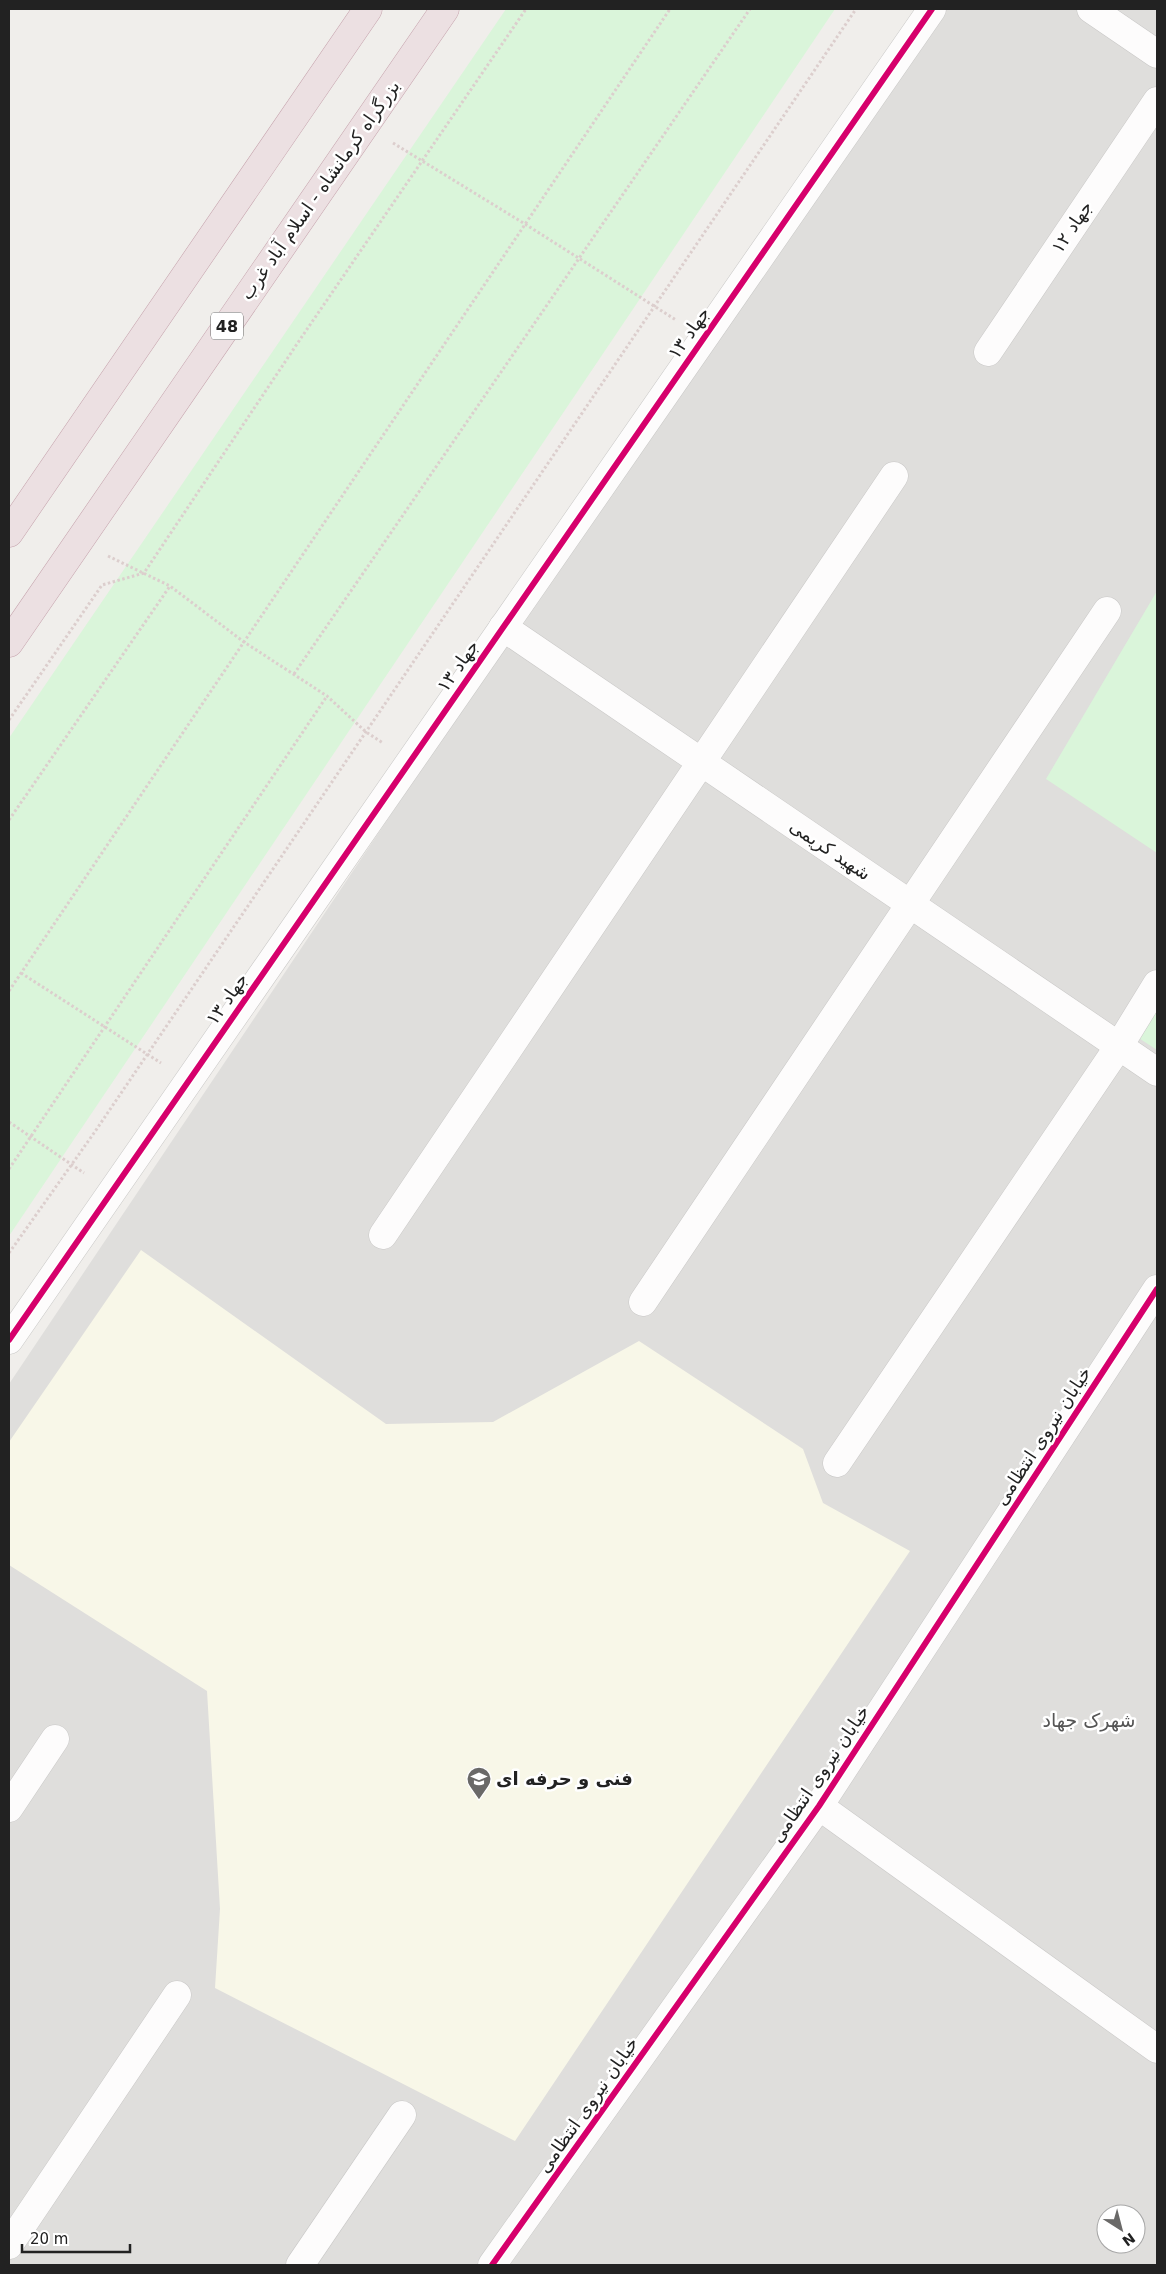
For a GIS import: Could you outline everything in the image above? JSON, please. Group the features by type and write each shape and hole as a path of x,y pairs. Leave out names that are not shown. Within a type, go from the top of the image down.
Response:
{"highway":[{"path":"9,533 368,9"},
{"name":"بزرگراه کرمانشاه - اسلام آباد غرب","path":"9,643 445,9"}],"street":[{"name":"جهاد ۱۳","path":"9,1340 932,9"},
{"path":"1091,9 1157,54"},
{"name":"جهاد ۱۲","path":"988,352 1157,101"},
{"path":"383,1235 894,476"},
{"path":"643,1302 1107,611"},
{"name":"شهید کریمی","path":"503,627 1157,1072"},
{"path":"837,1463 1119,1046 1157,984"},
{"name":"خیابان نیروی انتظامی","path":"492,2265 819,1806 1157,1288"},
{"path":"9,1808 55,1739"},
{"path":"819,1806 1157,2049"},
{"path":"9,2245 177,1995"},
{"path":"300,2265 402,2114"}],"path":[{"path":"9,720 102,585 144,573 526,9"},
{"path":"9,992 670,9"},
{"path":"294,674 750,9"},
{"path":"9,1253 148,1054 856,9"},
{"path":"364,126 526,224 655,306 703,339"},
{"path":"78,542 170,586 244,642 327,696 366,732 410,761"},
{"path":"9,820 170,586"},
{"path":"9,1169 327,696"},
{"path":"22,973 106,1026 188,1082"},
{"path":"9,1122 72,1164 110,1193"}],"shaded area":[{"path":"931,9 1157,9 1157,2265 9,2265 9,1384"},
{"name":"فنی و حرفه ای","path":"141,1250 386,1424 493,1422 639,1341 803,1449 823,1503 910,1551 515,2141 215,1988 220,1909 207,1691 9,1565 9,1442"}],"green space":[{"path":"506,9 835,9 9,1236 9,738"},
{"path":"1157,591 1157,853 1046,779"},
{"path":"1157,992 1157,1050 1128,1031"}],"cycle path":[{"path":"9,1340 932,9"},
{"path":"492,2265 819,1806 1157,1289"}],"place":[{"name":"فنی و حرفه ای","path":"479,1800"}],"district":[{"name":"شهرک جهاد","path":"1089,1720"}]}
